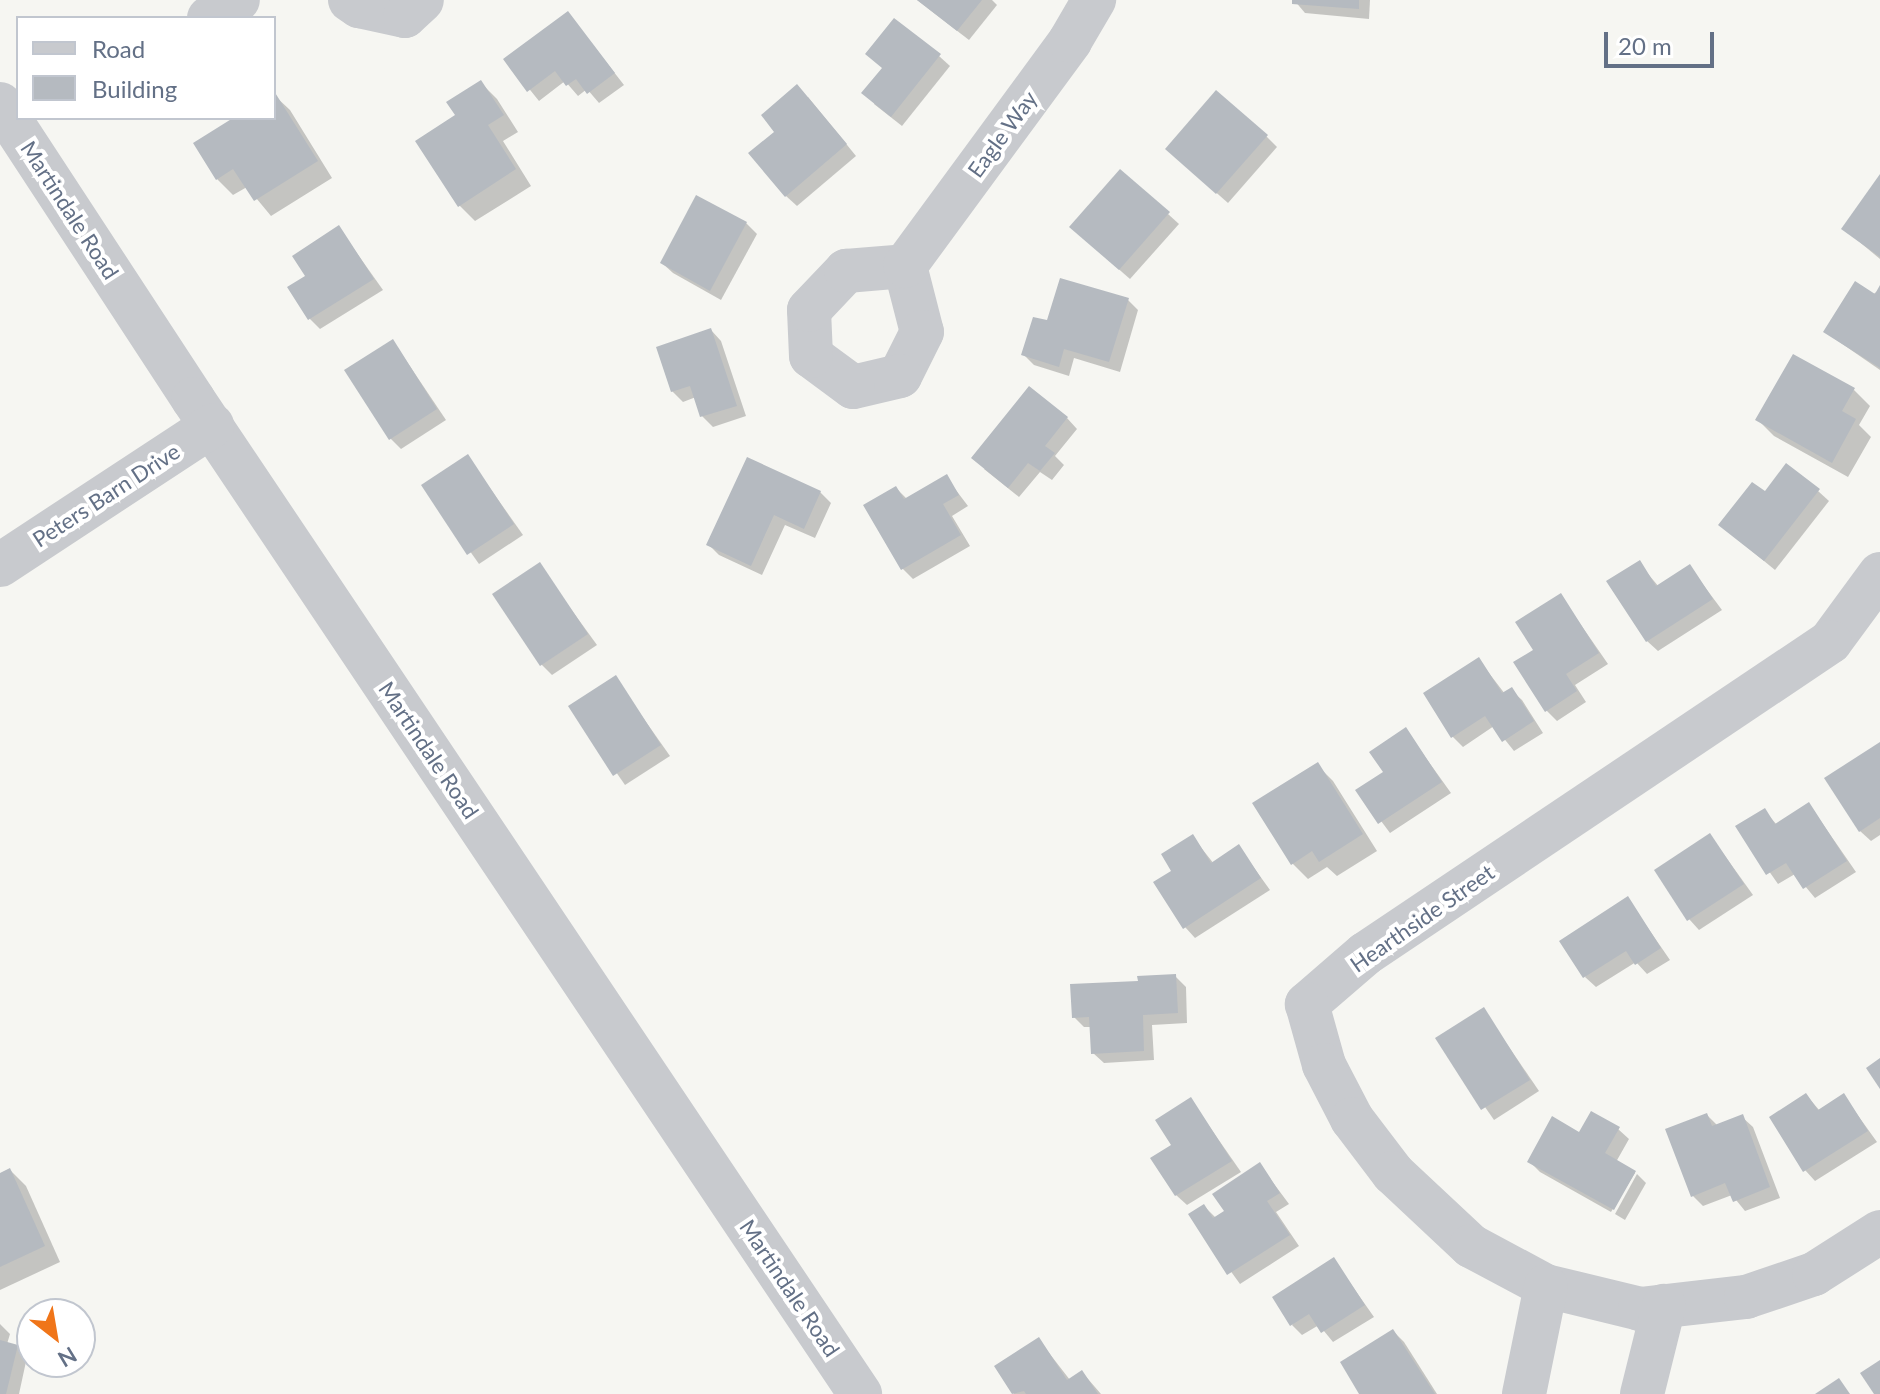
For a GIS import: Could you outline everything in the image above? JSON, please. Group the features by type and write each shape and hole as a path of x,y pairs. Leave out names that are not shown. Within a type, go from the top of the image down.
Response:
{"street":[{"path":"212,16 238,0"},
{"path":"350,0 359,6 405,16 422,0"},
{"name":"Eagle Way","path":"905,266 1070,41 1094,0"},
{"name":"Martindale Road","path":"25,120 212,426 860,1394"},
{"name":"Peters Barn Drive","path":"0,565 212,426"},
{"name":"Hearthside Street","path":"1880,574 1830,642 1365,954 1307,1004 1324,1065 1352,1119 1393,1173 1471,1246 1546,1286 1640,1309 1746,1297 1814,1274 1880,1232"},
{"path":"1524,1394 1546,1286"},
{"path":"1642,1394 1664,1306"}],"building":[{"path":"917,0 982,0 957,31"},
{"path":"1292,0 1359,0 1359,9 1292,4"},
{"path":"568,11 615,73 587,94 576,79 566,86 555,71 527,92 503,59"},
{"path":"894,18 941,54 891,117 861,93 882,68 865,54"},
{"path":"481,80 504,115 488,125 516,169 458,207 415,141 455,115 446,102"},
{"path":"797,84 847,144 785,197 748,153 774,132 761,115"},
{"path":"1216,90 1268,135 1216,194 1165,149"},
{"path":"276,94 318,161 254,201 233,169 216,180 193,143 230,120 276,120"},
{"path":"1120,169 1170,212 1119,270 1069,227"},
{"path":"1880,174 1880,257 1841,229"},
{"path":"696,195 747,222 710,291 660,263"},
{"path":"339,225 374,279 308,320 287,287 305,276 292,256"},
{"path":"1060,278 1129,298 1109,362 1064,349 1059,367 1021,355 1033,317 1047,320"},
{"path":"1855,281 1875,294 1880,285 1880,368 1823,332"},
{"path":"711,328 737,406 700,417 690,386 671,392 656,347"},
{"path":"393,339 437,409 389,440 344,370"},
{"path":"1793,354 1855,388 1842,411 1856,419 1832,463 1755,420"},
{"path":"1029,386 1068,417 1045,446 1055,453 1040,471 1028,463 1008,488 971,458"},
{"path":"468,454 514,524 467,555 421,485"},
{"path":"747,457 821,491 804,529 774,515 751,566 706,545"},
{"path":"1786,463 1820,489 1764,561 1718,525 1752,482 1765,491"},
{"path":"947,474 959,495 943,504 961,535 901,570 863,505 896,486 904,499"},
{"path":"1640,560 1656,586 1690,564 1713,599 1646,642 1606,581"},
{"path":"540,562 588,634 540,666 492,594"},
{"path":"1561,593 1599,653 1566,674 1577,691 1545,712 1513,662 1533,650 1515,622"},
{"path":"1479,657 1502,693 1512,687 1534,721 1502,742 1485,716 1451,738 1423,693"},
{"path":"616,675 661,745 613,776 568,706"},
{"path":"1406,727 1442,782 1378,824 1355,790 1383,772 1369,752"},
{"path":"1880,742 1880,818 1859,832 1824,778"},
{"path":"1318,762 1363,834 1319,862 1312,851 1291,865 1252,803"},
{"path":"1809,802 1847,861 1803,889 1786,863 1766,875 1735,826 1765,808 1775,824"},
{"path":"1710,833 1744,884 1687,921 1654,870"},
{"path":"1193,834 1211,863 1239,844 1261,878 1183,929 1153,882 1171,871 1161,854"},
{"path":"1628,896 1661,948 1635,965 1626,951 1583,978 1559,941"},
{"path":"1176,974 1178,1013 1143,1015 1144,1051 1091,1054 1089,1017 1072,1018 1070,984 1138,981 1137,976"},
{"path":"1484,1007 1530,1080 1481,1110 1435,1038"},
{"path":"1880,1058 1880,1089 1866,1068"},
{"path":"1806,1093 1818,1110 1844,1093 1868,1131 1803,1172 1769,1117"},
{"path":"1191,1097 1232,1161 1175,1196 1150,1158 1171,1145 1155,1120"},
{"path":"1591,1111 1620,1127 1605,1153 1636,1171 1614,1210 1527,1162 1552,1116 1579,1132"},
{"path":"1707,1113 1712,1126 1743,1114 1770,1187 1733,1202 1725,1183 1691,1197 1665,1129"},
{"path":"1260,1162 1280,1193 1267,1201 1290,1235 1227,1275 1188,1214 1204,1204 1213,1218 1224,1211 1212,1194"},
{"path":"10,1168 45,1246 0,1267 0,1173"},
{"path":"1334,1257 1365,1305 1321,1333 1309,1314 1290,1326 1272,1297"},
{"path":"1393,1329 1435,1394 1359,1394 1340,1362"},
{"path":"1039,1337 1067,1380 1082,1370 1098,1394 1026,1394 1024,1391 1012,1394 994,1366"},
{"path":"0,1340 16,1344 16,1353 6,1394 0,1394"},
{"path":"1880,1360 1880,1394 1874,1394 1860,1373"},
{"path":"1839,1378 1850,1394 1815,1394"}]}
